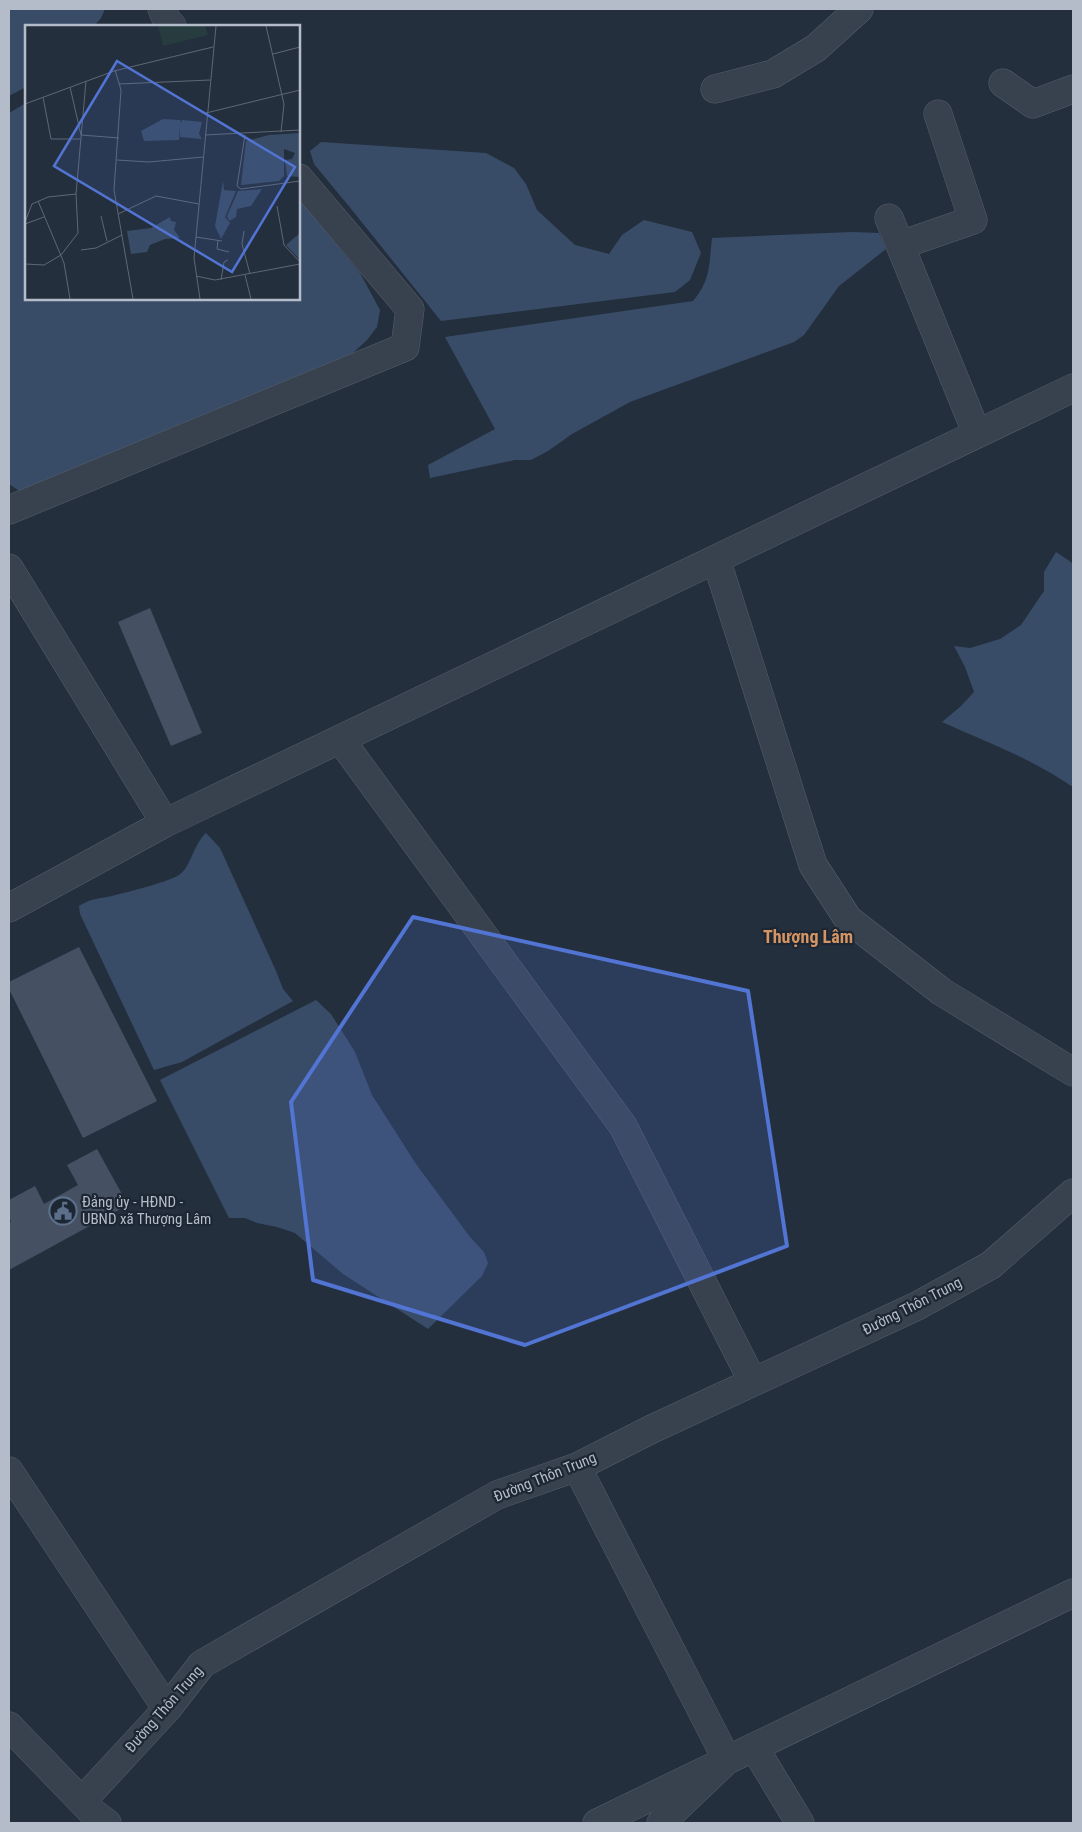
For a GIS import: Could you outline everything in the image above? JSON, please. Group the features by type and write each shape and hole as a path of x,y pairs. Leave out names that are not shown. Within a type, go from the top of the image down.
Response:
{"street":[{"path":"162,9 167,21 171,25"},
{"path":"715,89 773,74 816,48 859,9"},
{"path":"1003,83 1034,104 1073,89"},
{"path":"901,246 973,220 938,114"},
{"path":"9,510 405,347 410,309 300,179"},
{"path":"889,218 977,434"},
{"path":"9,908 164,823 1073,388"},
{"path":"716,559 813,865 848,919 942,992 1073,1072"},
{"path":"9,568 164,823"},
{"path":"340,739 623,1126 753,1382"},
{"name":"Đường Thôn Trung","path":"82,1801 167,1709 202,1664 497,1495 577,1467 652,1429 917,1306 991,1265 1073,1193"},
{"path":"577,1467 727,1760"},
{"path":"9,1471 167,1709"},
{"path":"596,1823 1073,1593"},
{"path":"9,1726 82,1801 107,1823"},
{"path":"754,1747 800,1823"},
{"path":"661,1823 727,1760"}],"highlighted area":[{"path":"413,917 748,991 787,1246 525,1345 313,1280 291,1102"}],"water":[{"path":"9,9 105,9 95,25 25,25 25,88 9,96"},
{"path":"25,104 25,300 300,300 300,200 360,273 380,310 377,327 367,340 343,362 21,492 9,484 9,113"},
{"path":"321,142 486,153 514,168 526,184 537,210 575,245 609,254 622,235 644,220 692,232 701,253 690,280 675,292 441,321 314,164 310,151"},
{"path":"852,232 879,233 886,249 839,286 804,335 794,342 630,402 572,434 548,451 531,460 515,460 430,478 428,465 495,429 445,337 693,301 706,279 712,238"},
{"path":"1056,552 1073,565 1073,787 1025,759 942,722 974,692 965,667 954,646 970,648 1000,639 1021,625 1044,591 1044,572"},
{"path":"206,833 220,848 283,989 293,1001 182,1062 154,1070 80,914 79,906 91,900 146,887 179,875 186,867"},
{"path":"316,1000 331,1014 355,1052 372,1095 416,1164 470,1237 484,1252 488,1263 482,1276 428,1329 343,1274 295,1233 245,1218 229,1218 160,1080"}],"building":[{"path":"150,608 202,733 171,746 118,622"},
{"path":"79,947 157,1101 83,1138 9,989 9,982"},
{"name":"Đảng ủy - HĐND - UBND xã Thượng Lâm","path":"97,1149 128,1205 9,1270 9,1223 11,1222 9,1217 9,1200 35,1186 44,1204 78,1185 67,1165"}],"place":[{"name":"Đảng ủy - HĐND - UBND xã Thượng Lâm","path":"63,1211"}],"district":[{"name":"Thượng Lâm","path":"808,936"}]}
